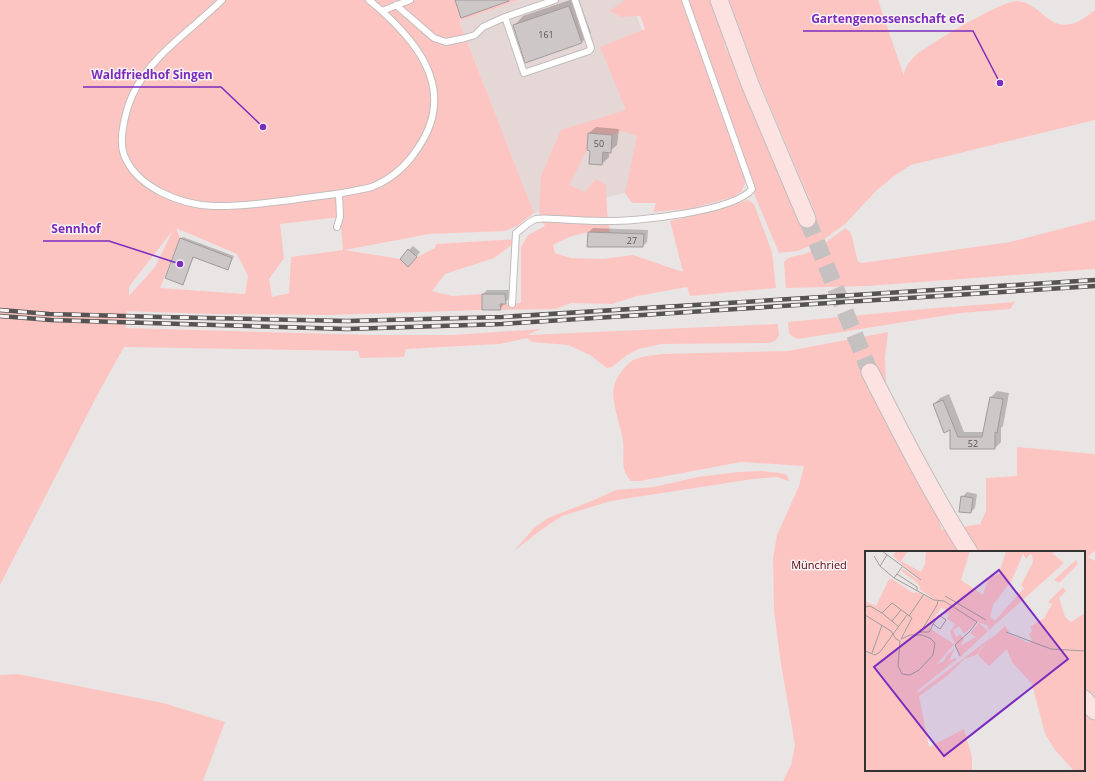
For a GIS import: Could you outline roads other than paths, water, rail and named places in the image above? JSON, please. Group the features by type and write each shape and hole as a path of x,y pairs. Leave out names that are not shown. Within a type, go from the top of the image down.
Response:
{"main road":[{"path":"719,0 750,84 807,219"},
{"path":"870,372 914,459 968,551"},
{"path":"1085,700 1095,711"}],"lane":[{"path":"222,0 208,14 165,50 145,75 133,94 125,119 122,137 124,154 133,171 145,184 162,193 181,200 212,206 266,203 338,194 373,187 396,174 409,162 430,128 434,111 434,90 432,78 424,60 407,36 369,0"},
{"path":"382,11 410,0"},
{"path":"396,5 434,38 446,42 475,35 483,27 555,0"},
{"path":"505,18 524,73 591,48 575,0"},
{"path":"512,304 516,233 533,220 620,221 676,216 712,208 742,198 748,195 752,189 685,0"},
{"path":"337,227 340,217 338,194"}],"tunnel":[{"path":"807,219 870,372"}],"railway":[{"path":"0,310 49,314 347,321 502,317 1095,280"},
{"path":"0,316 51,320 347,329 502,324 1095,286"}],"place":[{"name":"Gartengenossenschaft eG","path":"1000,83"},
{"name":"Waldfriedhof Singen","path":"263,127"},
{"name":"Sennhof","path":"180,264"}],"park label":[{"name":"Münchried","path":"819,564"}]}
